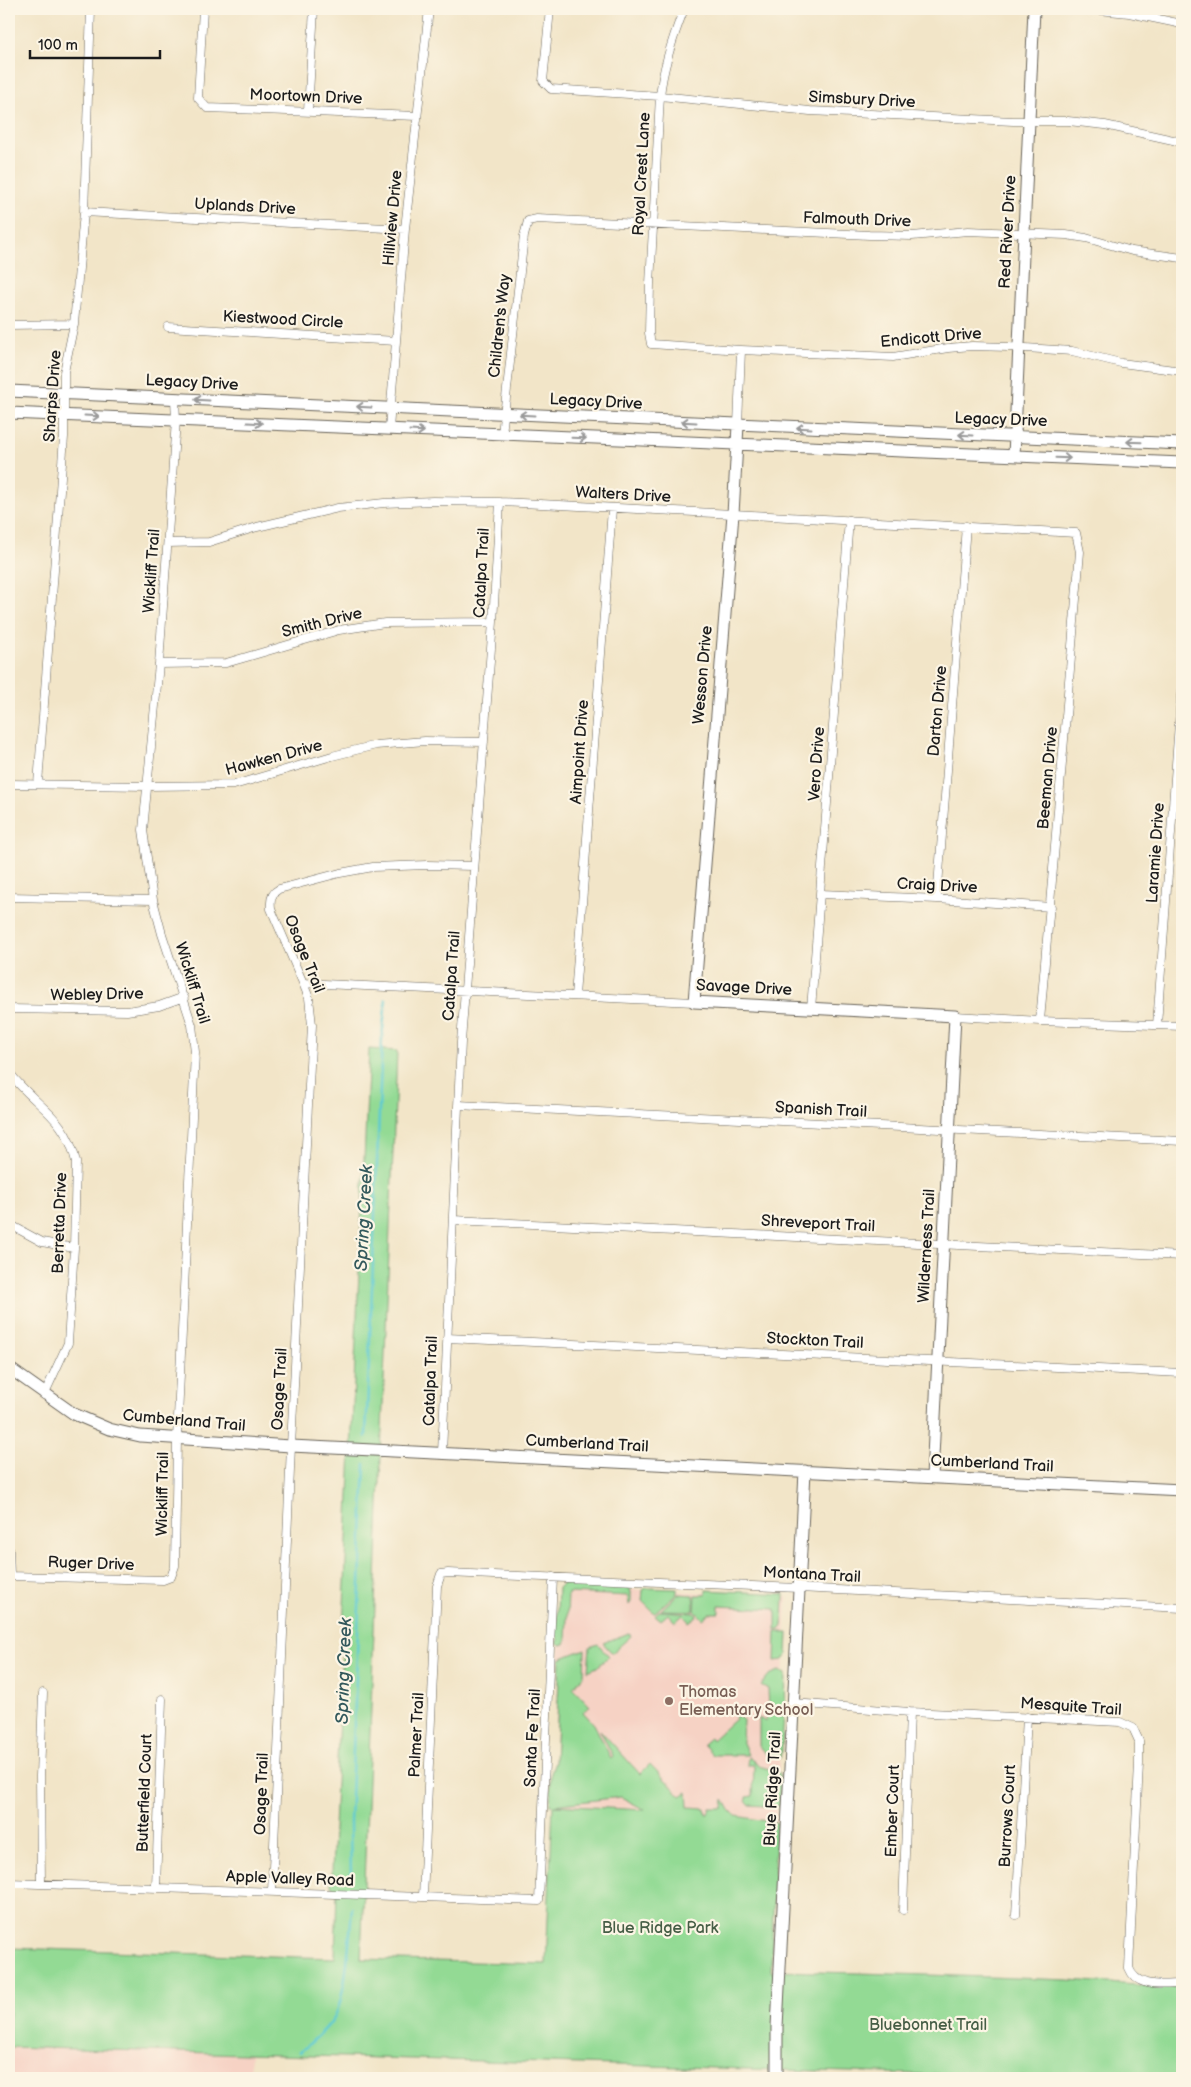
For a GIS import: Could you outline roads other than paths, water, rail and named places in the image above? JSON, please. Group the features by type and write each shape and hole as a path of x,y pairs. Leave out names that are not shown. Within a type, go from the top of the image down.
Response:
{"street":[{"name":"Sharps Drive","path":"38,784 64,415 64,372 74,324 84,212 91,9"},
{"name":"Moortown Drive","path":"203,9 198,98 207,108 417,116"},
{"path":"308,111 314,9"},
{"name":"Hillview Drive","path":"390,430 405,229 429,9"},
{"name":"Simsbury Drive","path":"550,9 543,81 551,89 660,96 810,111 1029,121 1068,121 1105,125 1182,142"},
{"name":"Royal Crest Lane","path":"651,344 649,333 650,284 660,96 662,77 674,34 684,9"},
{"name":"Red River Drive","path":"1014,456 1034,9"},
{"path":"1088,9 1129,13 1182,24"},
{"name":"Uplands Drive","path":"84,212 405,229"},
{"name":"Falmouth Drive","path":"528,221 537,219 912,236 968,231 1024,234 1086,238 1132,251 1182,258"},
{"name":"Children's Way","path":"502,434 524,236 528,221"},
{"path":"9,325 74,324"},
{"name":"Kiestwood Circle","path":"168,327 396,341"},
{"name":"Endicott Drive","path":"651,344 894,357 972,346 1018,348 1072,351 1121,363 1182,371"},
{"name":"Wesson Drive","path":"694,1002 733,514 741,350"},
{"name":"Legacy Drive","path":"9,391 1182,444"},
{"name":"Wickliff Trail","path":"171,1577 175,1566 177,1439 195,1052 192,1025 162,934 153,900 143,830 159,664 168,543 176,420 175,399"},
{"path":"9,413 1182,463"},
{"name":"Walters Drive","path":"168,543 208,542 298,516 366,504 433,501 500,502 966,526 1071,532 1078,537"},
{"name":"Catalpa Trail","path":"442,1453 464,991 493,622 500,502"},
{"name":"Aimpoint Drive","path":"575,996 612,509"},
{"name":"Vero Drive","path":"811,1008 849,520"},
{"name":"Darton Drive","path":"937,899 966,526"},
{"name":"Beeman Drive","path":"1040,1022 1080,552 1078,537"},
{"name":"Smith Drive","path":"159,664 226,663 339,630 385,623 493,622"},
{"name":"Laramie Drive","path":"1157,1025 1182,682"},
{"name":"Hawken Drive","path":"9,784 234,785 376,745 425,741 484,742"},
{"name":"Osage Trail","path":"272,1892 291,1446 312,1025 308,998 303,982 271,909 272,896 274,891 279,889 357,869 391,866 474,866"},
{"name":"Craig Drive","path":"821,894 937,899 1051,907"},
{"path":"9,897 153,900"},
{"name":"Savage Drive","path":"303,982 811,1008 1040,1022 1182,1026"},
{"name":"Webley Drive","path":"9,1009 127,1011 160,1006 184,997"},
{"name":"Wilderness Trail","path":"932,1477 955,1016"},
{"name":"Berretta Drive","path":"9,1072 32,1099 63,1128 73,1148 77,1175 68,1343 44,1395"},
{"name":"Spanish Trail","path":"458,1105 1182,1141"},
{"name":"Shreveport Trail","path":"453,1220 1182,1256"},
{"path":"9,1224 42,1242 74,1248"},
{"name":"Stockton Trail","path":"447,1338 1182,1373"},
{"name":"Cumberland Trail","path":"9,1368 44,1395 74,1414 109,1429 140,1436 291,1446 1182,1490"},
{"name":"Blue Ridge Trail","path":"777,2078 777,2027 805,1471"},
{"path":"9,1549 10,1576"},
{"name":"Montana Trail","path":"441,1574 448,1572 799,1588 1182,1608"},
{"name":"Palmer Trail","path":"423,1897 437,1586 441,1574"},
{"name":"Ruger Drive","path":"10,1576 158,1580 171,1577"},
{"name":"Santa Fe Trail","path":"539,1901 553,1577"},
{"path":"41,1884 40,1776 43,1693"},
{"name":"Butterfield Court","path":"156,1888 162,1699"},
{"name":"Mesquite Trail","path":"793,1703 910,1712 1120,1722 1133,1728 1137,1734 1139,1764 1129,1968 1132,1976 1144,1982 1182,1984"},
{"name":"Ember Court","path":"903,1910 910,1712"},
{"name":"Burrows Court","path":"1016,1915 1026,1717"},
{"name":"Apple Valley Road","path":"9,1883 539,1901"}],"waterway":[{"name":"Spring Creek","path":"366,1437 382,1038 386,999"},
{"name":"Spring Creek","path":"351,1879 350,1822 365,1464"},
{"name":"Spring Creek","path":"300,2052 326,2028 337,2010 347,1966 352,1908"},
{"name":"Spring Creek","path":"272,2078 279,2071"}],"place":[{"name":"Thomas Elementary School","path":"669,1701"}],"park label":[{"name":"Blue Ridge Park","path":"660,1928"},
{"name":"Bluebonnet Trail","path":"928,2025"}]}
